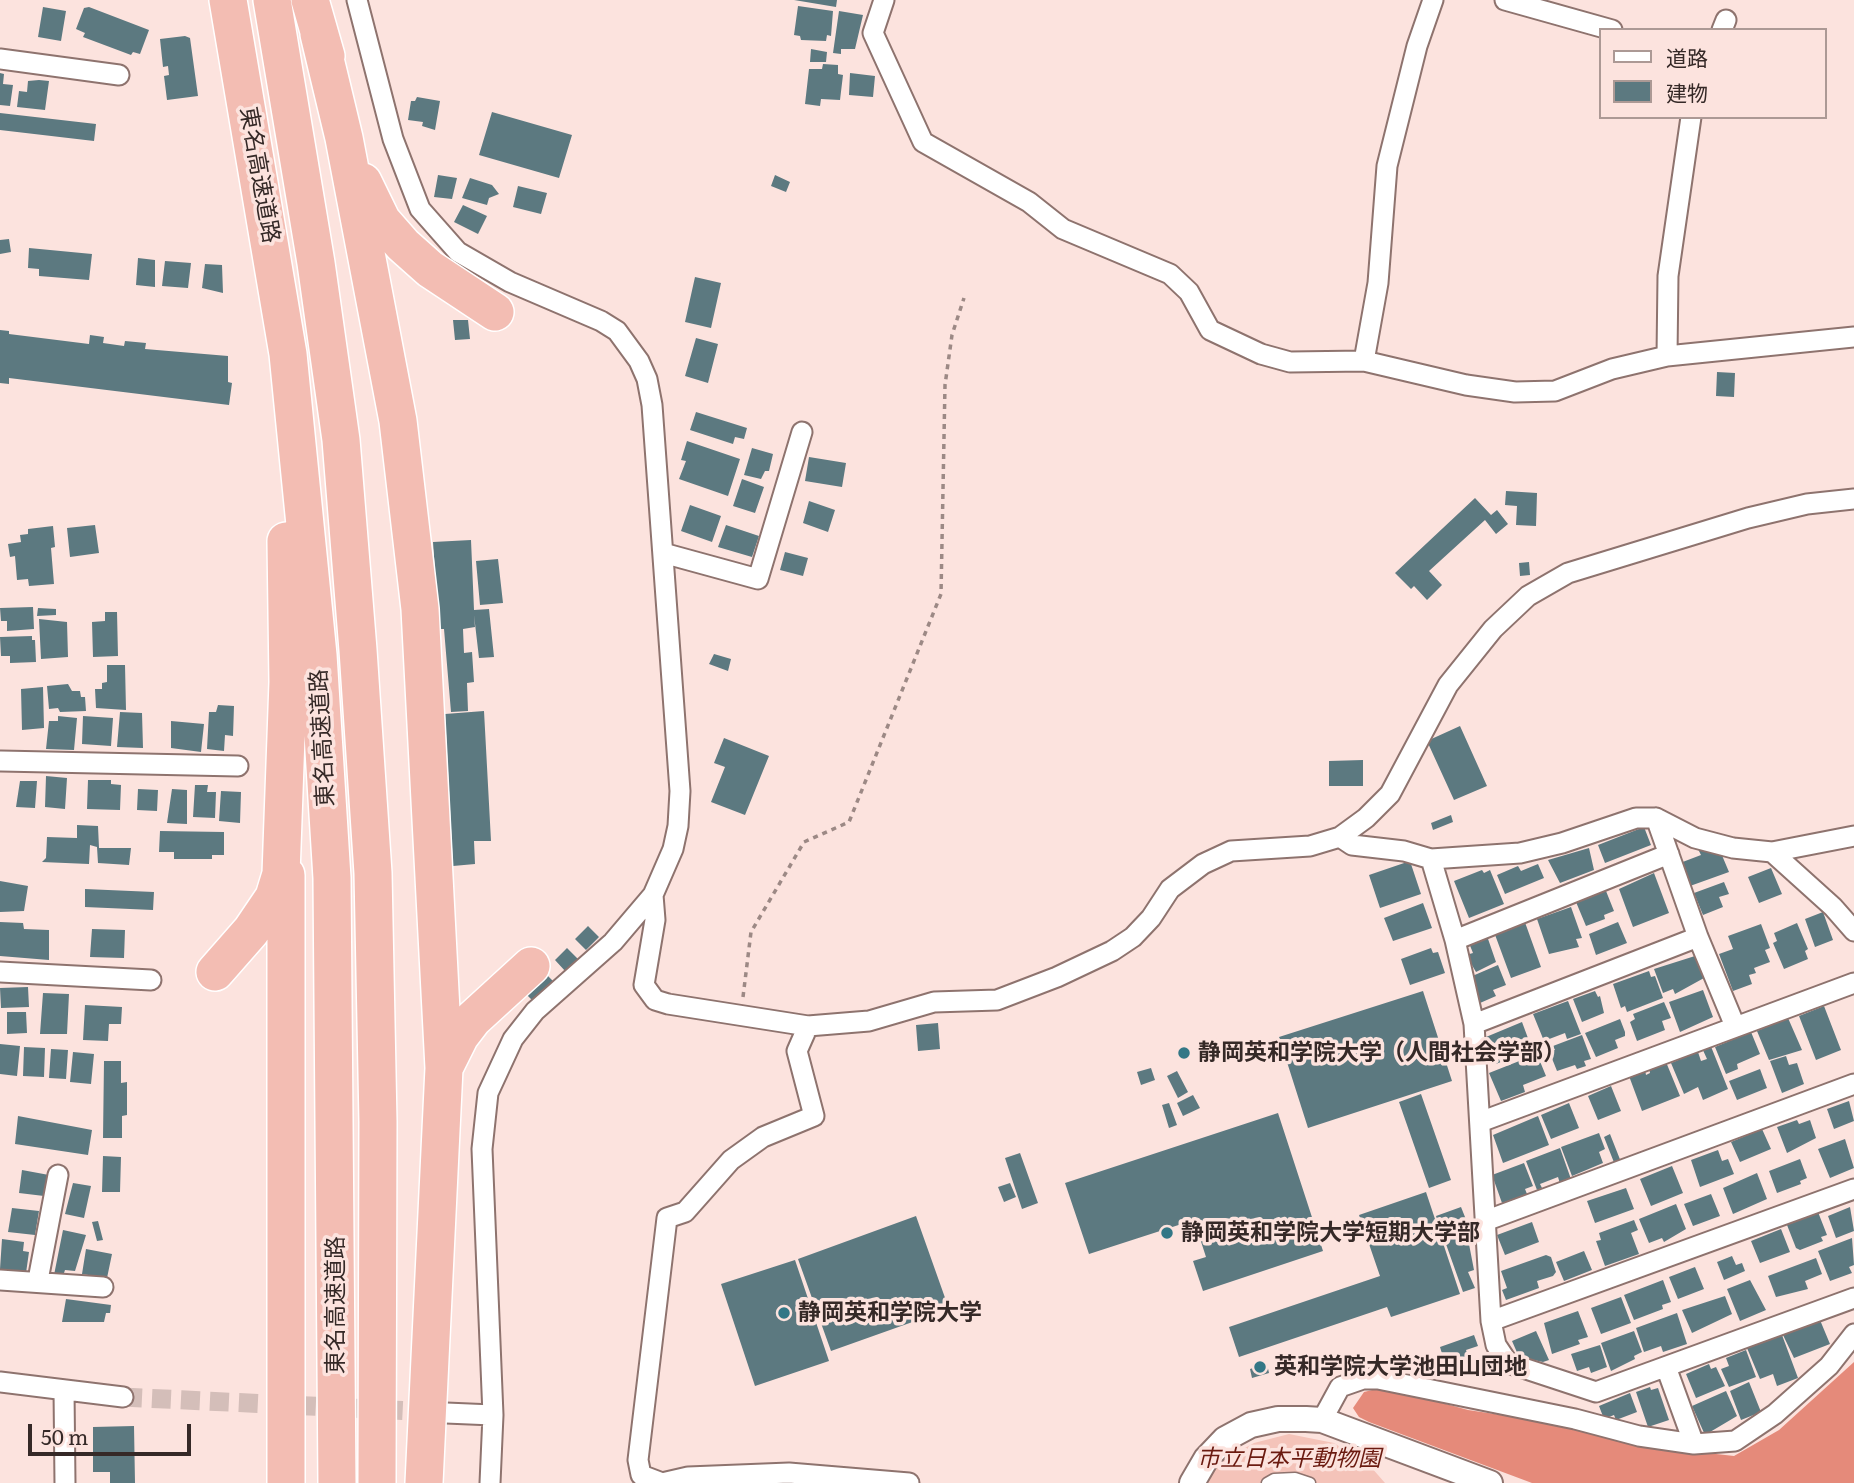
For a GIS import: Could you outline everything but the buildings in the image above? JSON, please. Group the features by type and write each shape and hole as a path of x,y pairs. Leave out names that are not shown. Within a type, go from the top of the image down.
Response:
{"highway":[{"name":"東名高速道路","path":"228,0 271,247 299,446 318,655 331,864 337,1483"},
{"name":"東名高速道路","path":"272,0 316,263 339,426 358,650 373,887 378,1122 377,1483"},
{"path":"314,17 359,174 382,221 403,246 430,269 495,312"},
{"path":"314,17 344,138 398,421 420,609 444,1068 424,1483"},
{"path":"271,247 279,327 288,682 286,1483"},
{"path":"215,972 274,897 281,874 286,813"},
{"path":"444,1068 460,1036 473,1019 531,966"}],"street":[{"path":"357,0 400,158 411,191 432,225 458,251 477,264 510,282 601,321 617,331 639,361 647,379 652,405 680,791 673,849 653,895 613,942 535,1011 513,1039 488,1093 482,1149 493,1415 490,1483"},
{"path":"884,0 873,33 923,142 1029,202 1063,229 1170,274 1189,292 1210,330 1261,354 1290,362 1364,361 1466,385 1516,392 1555,391 1612,369 1667,356 1854,337"},
{"path":"1364,361 1378,283 1387,166 1417,46 1433,0"},
{"path":"1504,0 1605,28"},
{"path":"0,59 119,75"},
{"path":"1667,356 1668,276 1690,119"},
{"path":"663,553 758,579 802,432"},
{"path":"653,895 654,920 644,985 648,993 667,1004 741,1013 808,1026 869,1021 934,1002 997,1000 1057,977 1112,951 1133,937 1151,918 1170,889 1203,864 1231,851 1310,846 1340,837 1366,818 1390,793 1448,685 1493,629 1528,596 1568,573 1748,518 1807,504 1854,499"},
{"path":"0,755 0,777"},
{"path":"1,761 238,766"},
{"path":"1340,837 1352,845 1404,851 1431,859 1520,853 1562,843 1636,818 1656,818 1695,838 1733,848 1772,852 1854,836"},
{"path":"1656,818 1698,937 1735,1026"},
{"path":"1772,852 1833,907 1854,931"},
{"path":"1455,940 1669,854"},
{"path":"1431,859 1455,940 1474,1024 1491,1321 1496,1345 1508,1363 1596,1392 1854,1298"},
{"path":"1474,1024 1698,937"},
{"path":"0,972 151,980"},
{"path":"1480,1122 1854,983"},
{"path":"808,1026 797,1051 814,1116 763,1137 731,1160 685,1212 667,1218 638,1460 641,1475 663,1483 688,1476 789,1473 909,1483"},
{"path":"1485,1221 1854,1084"},
{"path":"38,1280 58,1175"},
{"path":"1491,1321 1854,1189"},
{"path":"0,1279 103,1287"},
{"path":"1322,1420 1340,1387 1363,1378 1575,1419 1639,1436 1694,1444 1735,1441 1753,1430 1829,1366 1854,1334"},
{"path":"1665,1367 1694,1444"},
{"path":"0,1382 123,1397"},
{"path":"64,1390 65,1483"},
{"path":"446,1413 493,1415"},
{"path":"1192,1483 1206,1459 1225,1439 1251,1424 1278,1419 1322,1420 1490,1483"}],"lane":[{"path":"1267,1483 1274,1479 1295,1478 1310,1483"}],"path":[{"path":"741,1013 751,932 804,842 849,822 941,594 945,386 952,335 964,298"}],"green space":[{"name":"市立日本平動物園","path":"1289,1434 1334,1443 1371,1467 1385,1483 1203,1483 1225,1459 1254,1443"}],"shaded area":[{"path":"1854,1362 1854,1483 1532,1483 1369,1422 1359,1417 1353,1408 1364,1392 1384,1387 1468,1410 1561,1424 1628,1444 1734,1456 1779,1430"}],"tunnel":[{"path":"123,1397 433,1412"}],"place":[{"name":"静岡英和学院大学（人間社会学部）","path":"1184,1053"},
{"name":"静岡英和学院大学短期大学部","path":"1167,1233"},
{"name":"静岡英和学院大学","path":"784,1313"},
{"name":"英和学院大学池田山団地","path":"1260,1367"}]}
